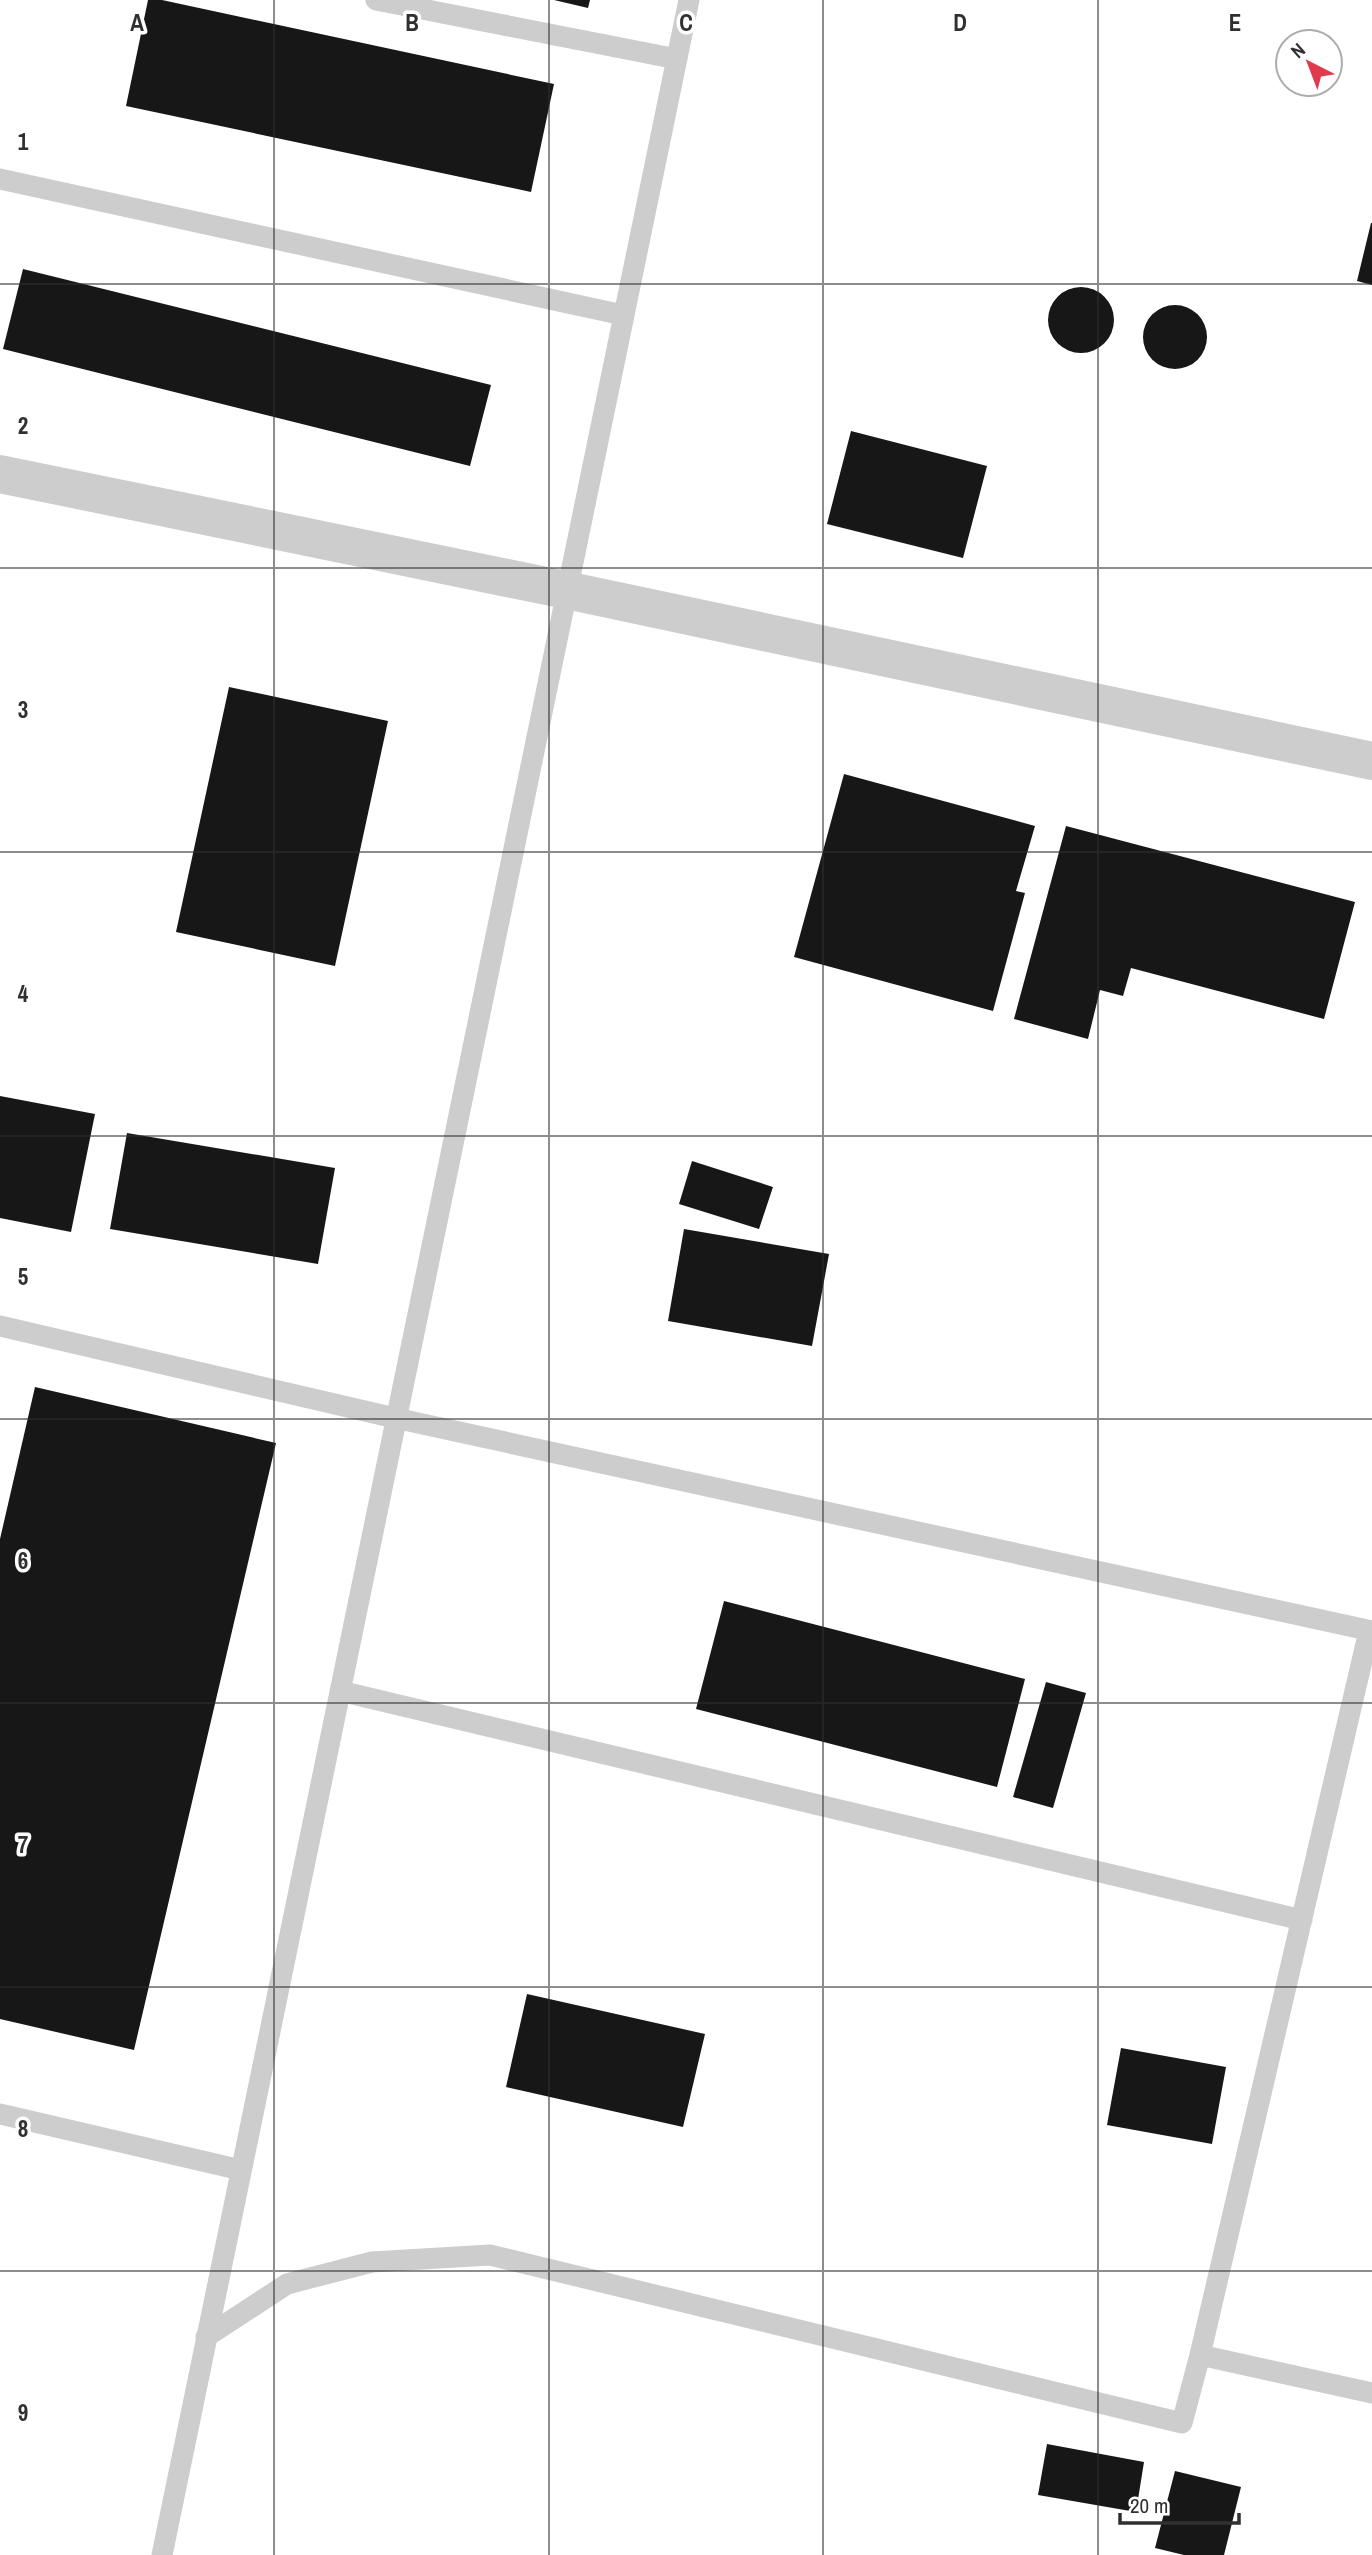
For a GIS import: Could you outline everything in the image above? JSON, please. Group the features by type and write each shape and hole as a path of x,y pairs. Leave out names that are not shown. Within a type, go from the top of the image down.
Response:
{"street":[{"path":"0,474 565,590 1372,761"}],"lane":[{"path":"376,0 677,59"},
{"path":"162,2555 565,590 689,0"},
{"path":"0,179 623,315"},
{"path":"0,1326 395,1418 1371,1631 1182,2423 490,2255 372,2262 287,2284 206,2337"},
{"path":"340,1691 1302,1920"},
{"path":"0,2114 241,2170"},
{"path":"1200,2355 1372,2393"}],"building":[{"path":"148,0 162,0 554,84 531,192 126,106"},
{"path":"554,0 590,0 588,8"},
{"path":"1372,223 1372,285 1357,281"},
{"path":"23,269 491,385 470,466 3,349"},
{"path":"1081,287 1104,297 1114,320 1104,343 1081,353 1058,343 1048,320 1058,297"},
{"path":"1169,305 1181,305 1198,314 1205,325 1205,349 1198,360 1181,369 1169,369 1157,364 1148,355 1143,343 1143,331 1148,319 1157,310"},
{"path":"851,431 987,466 963,558 827,524"},
{"path":"229,687 388,721 335,966 176,932"},
{"path":"844,774 1035,826 1016,891 1025,893 993,1011 794,957"},
{"path":"1066,826 1355,902 1324,1019 1131,968 1123,996 1100,990 1088,1039 1014,1019"},
{"path":"0,1096 95,1114 71,1232 0,1218"},
{"path":"127,1133 335,1168 318,1264 110,1229"},
{"path":"692,1161 773,1187 759,1229 679,1204"},
{"path":"684,1229 829,1254 812,1346 668,1321"},
{"path":"35,1387 276,1443 134,2050 0,2019 0,1539"},
{"path":"724,1601 1025,1679 997,1787 696,1709"},
{"path":"1046,1682 1086,1693 1053,1808 1013,1797"},
{"path":"527,1994 705,2034 683,2127 506,2087"},
{"path":"1121,2048 1226,2067 1212,2144 1107,2125"},
{"path":"1047,2444 1144,2462 1136,2512 1038,2495"},
{"path":"1175,2471 1241,2487 1224,2555 1184,2555 1155,2548"}]}
